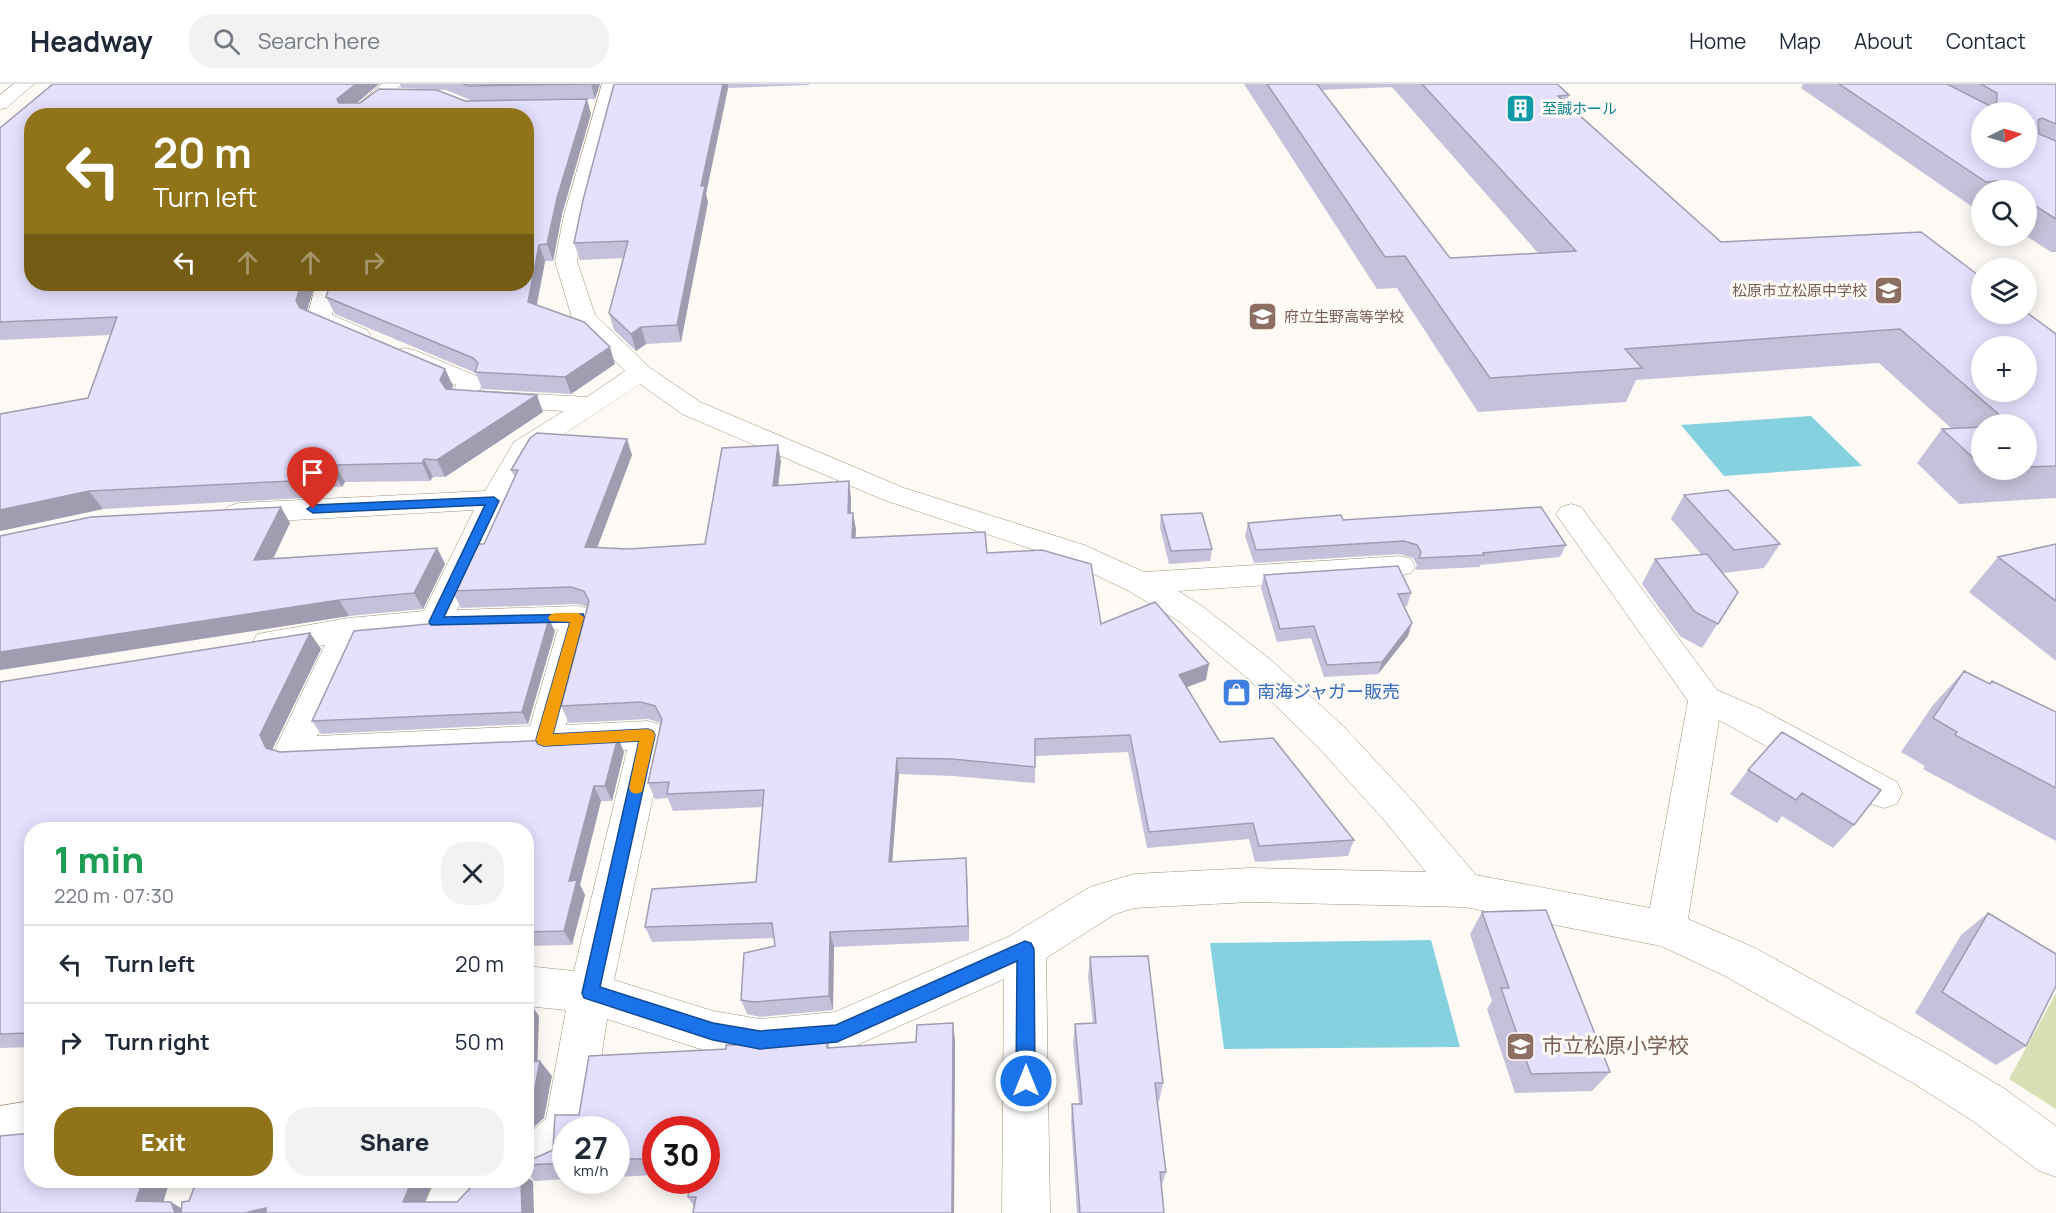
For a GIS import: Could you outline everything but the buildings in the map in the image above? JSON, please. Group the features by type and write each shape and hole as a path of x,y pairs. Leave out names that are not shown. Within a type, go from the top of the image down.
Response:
{"street":[{"path":"0,104 25,84"},
{"path":"366,108 391,92"},
{"path":"599,99 566,261 584,318 640,372 691,408 894,494 1073,552 1140,583 1191,614 1267,677 1353,761 1466,890"},
{"path":"326,291 319,318 470,382 463,398 592,405"},
{"path":"435,622 494,501 524,448 640,372"},
{"path":"213,514 494,501"},
{"path":"1570,514 1705,699 1749,719 1884,794"},
{"path":"1140,583 1400,566"},
{"path":"236,647 349,630 435,622 578,617 544,740"},
{"path":"349,630 292,751 648,735 590,993 568,1116"},
{"path":"1666,929 1705,699"},
{"path":"534,987 590,993 713,1032 760,1040 837,1034 1025,949 1104,899 1134,891 1250,885 1466,890 1666,929 1740,962 1929,1068 1989,1105 2056,1154"},
{"path":"1025,949 1026,1213"},
{"path":"0,1129 24,1125"},
{"path":"534,1157 552,1146"},
{"path":"445,1213 448,1201 458,1188"}],"green space":[{"path":"2056,993 2056,1109 2009,1079"}],"water":[{"path":"1811,416 1862,466 1724,476 1681,425"},
{"path":"1431,940 1460,1047 1224,1049 1210,943"}],"slow traffic":[{"path":"555,618 578,617 544,740 648,735 636,788"}],"place":[{"name":"至誠ホール","path":"1521,109"},
{"name":"松原市立松原中学校","path":"1888,291"},
{"name":"府立生野高等学校","path":"1263,317"},
{"name":"南海ジャガー販売","path":"1236,692"},
{"name":"市立松原小学校","path":"1521,1046"}],"route":[{"path":"313,509 494,501 435,622 578,617 544,740 648,735 590,993 713,1032 760,1040 837,1034 1025,949 1026,1081"}]}
